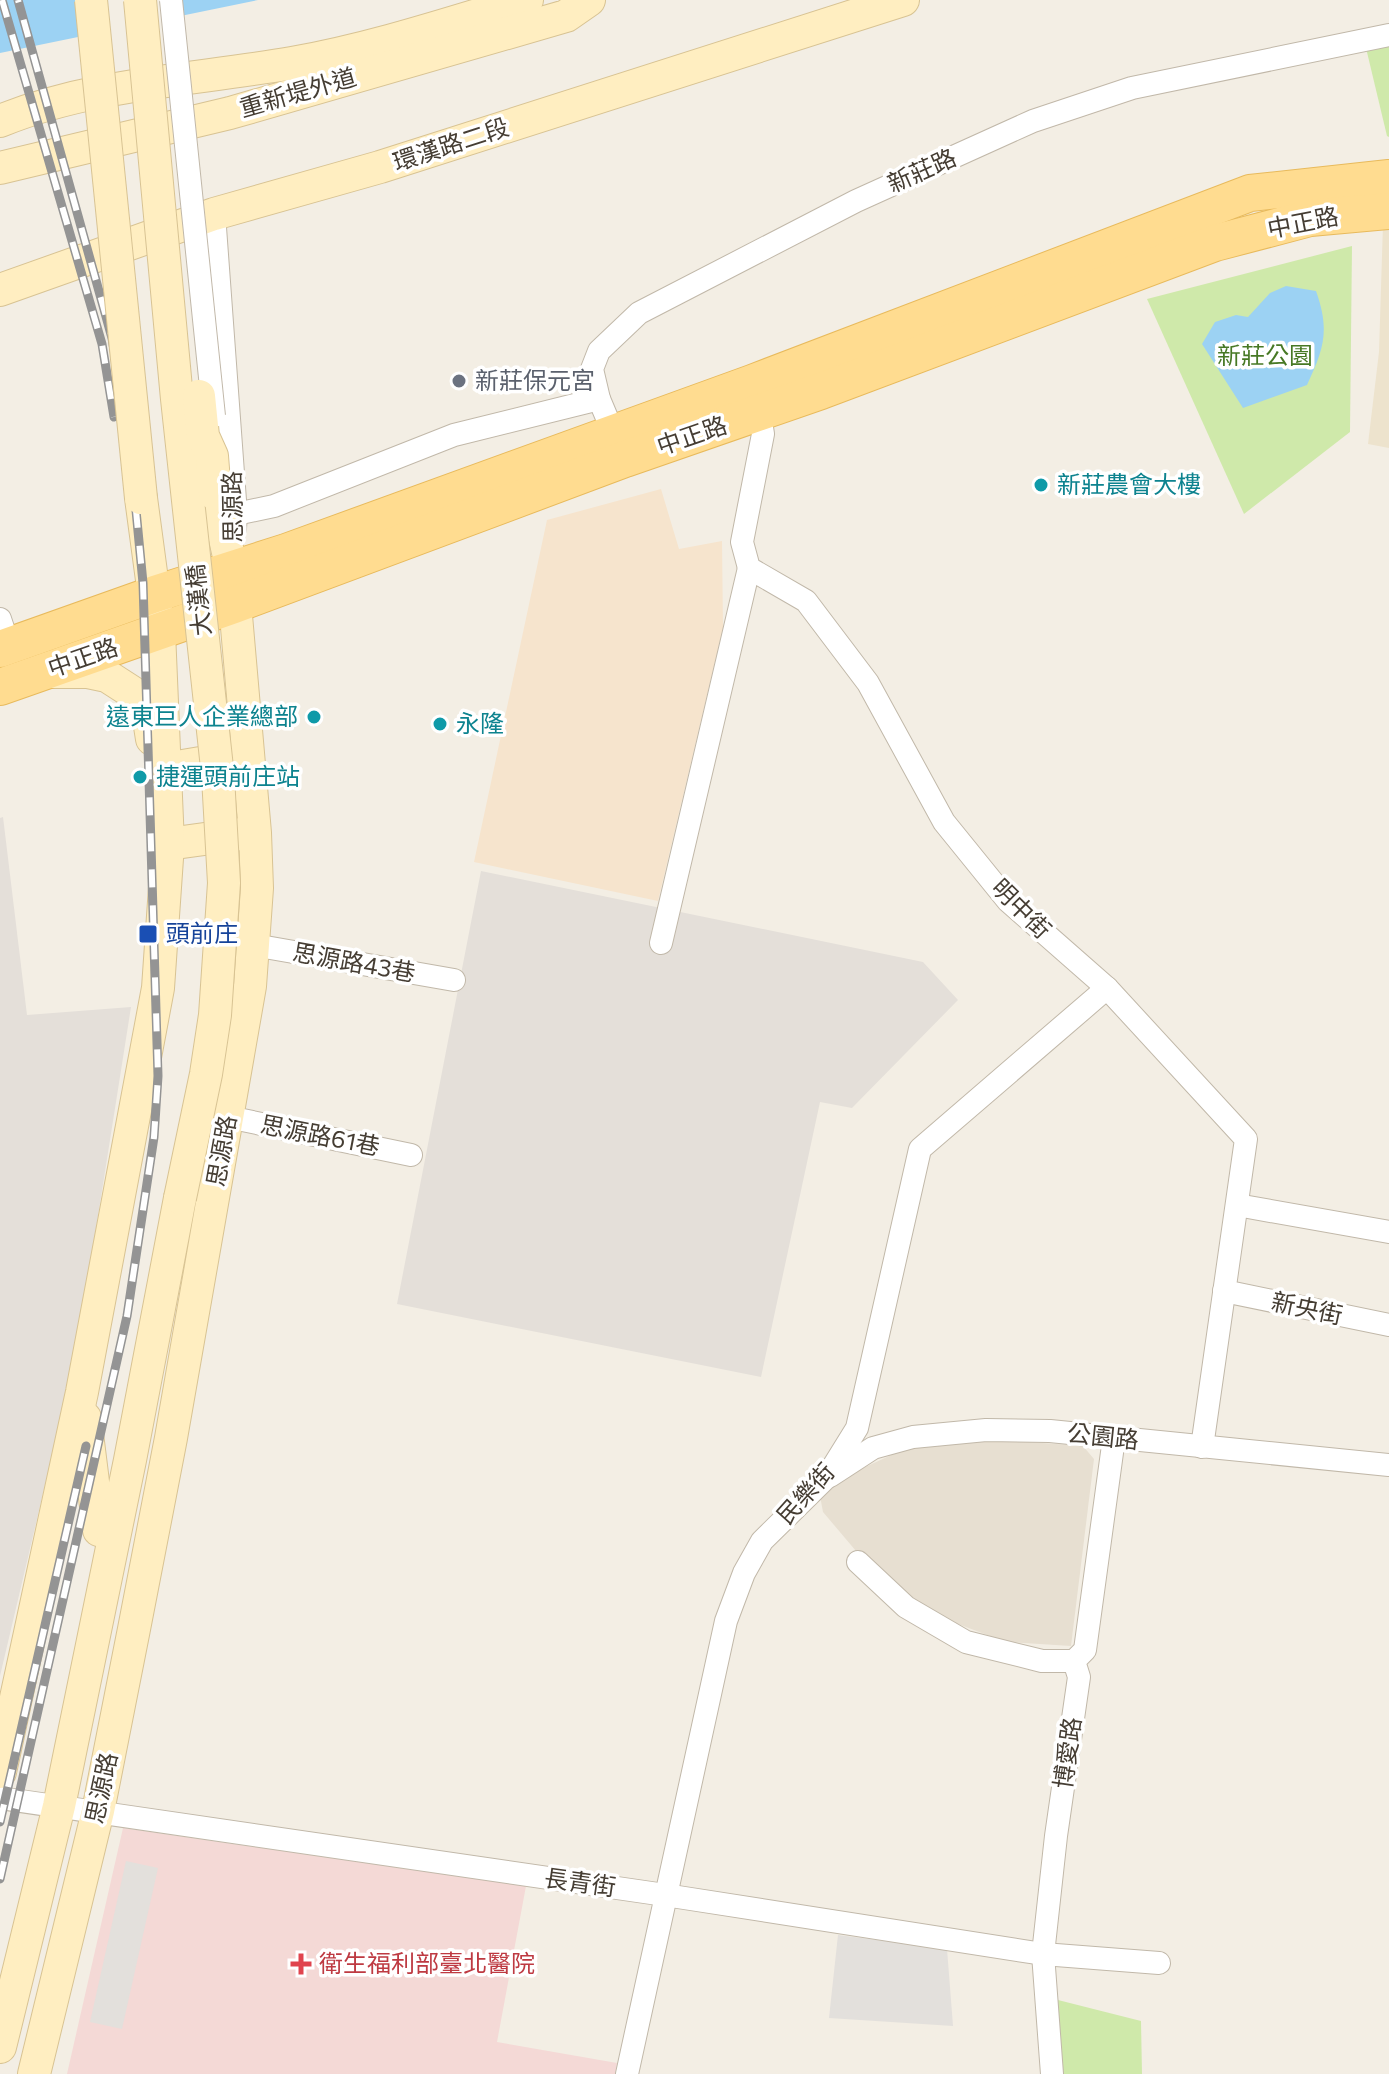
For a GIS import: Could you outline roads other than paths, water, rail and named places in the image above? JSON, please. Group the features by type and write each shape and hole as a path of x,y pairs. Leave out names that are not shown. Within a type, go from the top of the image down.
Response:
{"main road":[{"path":"91,0 141,498 159,632 168,844 164,877"},
{"name":"大漢橋","path":"118,0 156,398 200,807 202,919 195,1015 171,1197"},
{"name":"大漢橋","path":"140,0 176,384 218,777 224,883 215,1015 206,1074 171,1197"},
{"name":"思源路","path":"34,2074 98,1811 166,1467 228,1117 254,945 255,833 226,504 203,436 159,0"},
{"name":"重新堤外道","path":"0,121 68,97 294,63 403,37 527,0"},
{"name":"重新堤外道","path":"0,168 230,113 566,16 589,0"},
{"name":"環漢路二段","path":"0,290 214,214 380,167 903,0"},
{"name":"中正路","path":"756,398 1250,193 1389,178"},
{"name":"中正路","path":"0,687 159,632 233,587 756,398 1055,305 1215,243 1310,218 1389,211"},
{"name":"中正路","path":"3,638 155,594 233,587"},
{"path":"0,1772 82,1392 151,1035 164,925 164,877 147,707 138,696 107,676 88,672 42,672"},
{"path":"165,769 249,754"},
{"path":"168,844 255,833"},
{"name":"思源路","path":"0,2047 130,1460 171,1197"},
{"name":"思源路","path":"0,1985 52,1805 99,1530 171,1197"},
{"path":"130,1460 197,1292"},
{"path":"82,1392 99,1530"}],"street":[{"path":"171,0 216,437 212,456"},
{"name":"新莊路","path":"620,446 599,399 592,369 599,351 639,313 856,201 1033,121 1132,88 1389,35"},
{"name":"思源路","path":"214,214 226,504"},
{"path":"106,253 138,521 155,594"},
{"path":"661,943 749,568 742,542 763,434 756,398"},
{"path":"226,504 274,506 454,435 599,399"},
{"name":"明中街","path":"749,568 806,601 868,683 944,822 1008,901 1107,988 1246,1139 1202,1447"},
{"name":"思源路43巷","path":"254,945 454,980"},
{"name":"民樂街","path":"627,2074 726,1621 744,1573 762,1541 826,1478 857,1428 920,1149 1107,988"},
{"name":"思源路61巷","path":"228,1117 411,1155"},
{"path":"1237,1205 1389,1232"},
{"name":"新央街","path":"1224,1291 1389,1325"},
{"name":"公園路","path":"826,1478 873,1448 913,1437 986,1430 1050,1431 1389,1465"},
{"name":"博愛路","path":"1052,2074 1043,1954 1079,1677 1074,1661 1085,1650 1114,1438"},
{"path":"858,1562 906,1607 966,1642 1042,1661 1074,1661"},
{"name":"長青街","path":"0,1798 665,1895 1043,1954 1159,1963"}],"water":[{"path":"0,0 258,0 0,53"},
{"path":"1286,286 1316,291 1324,328 1318,361 1307,385 1243,408 1202,344 1215,322 1236,315 1248,317 1270,293"}],"railway":[{"path":"2,0 102,344 114,417"},
{"path":"0,1879 127,1316 154,1137 158,1076 143,583 130,448 112,338 18,0"},
{"path":"0,1822 86,1446"}],"place":[{"name":"新莊保元宮","path":"459,381"},
{"name":"新莊農會大樓","path":"1041,485"},
{"name":"遠東巨人企業總部","path":"314,717"},
{"name":"永隆","path":"440,724"},
{"name":"捷運頭前庄站","path":"140,777"},
{"name":"頭前庄","path":"148,934"},
{"name":"衛生福利部臺北醫院","path":"301,1964"}],"park label":[{"name":"新莊公園","path":"1265,356"}]}
